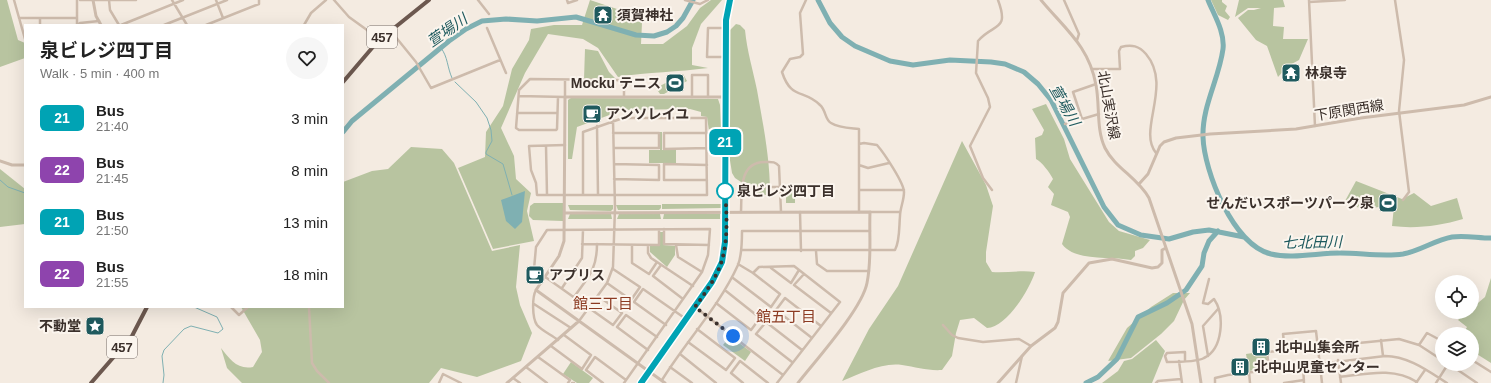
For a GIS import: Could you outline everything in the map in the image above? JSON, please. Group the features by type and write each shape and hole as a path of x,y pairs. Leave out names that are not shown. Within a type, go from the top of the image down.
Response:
{"highway":[{"name":"457","path":"344,81 378,41 428,0"},
{"name":"457","path":"91,383 132,336 146,308"}],"street":[{"path":"14,0 24,36"},
{"path":"78,24 79,0 136,0"},
{"path":"93,0 100,24"},
{"path":"109,0 110,10 119,24"},
{"path":"172,0 186,24"},
{"path":"123,24 183,0"},
{"path":"216,0 223,18"},
{"path":"167,24 227,0"},
{"path":"208,24 259,4 259,0"},
{"path":"305,24 311,13 326,0"},
{"path":"334,0 349,17 367,30 378,41"},
{"path":"478,0 489,14"},
{"path":"567,0 568,3 577,0"},
{"path":"685,0 700,4 708,0"},
{"path":"641,383 712,282 722,262 725,250 726,12 730,0"},
{"path":"806,0 800,13 803,54 800,57 790,59 782,70 783,77 791,90 820,104 831,123 859,129 859,212"},
{"path":"992,190 983,178 970,146 990,107 988,98 975,69 978,41 997,27 1002,20 1002,13 998,0"},
{"name":"北山実沢線","path":"1041,0 1077,40 1092,69 1096,84 1100,134 1108,153 1114,162 1139,184 1149,198 1192,324 1199,360"},
{"path":"1064,0 1079,34 1077,40"},
{"path":"1315,126 1309,1 1345,0"},
{"path":"1394,0 1404,60 1399,113 1408,192 1403,200"},
{"path":"18,18 77,18"},
{"path":"40,18 40,24"},
{"path":"79,24 99,21"},
{"path":"486,28 506,73"},
{"path":"726,28 708,28 707,57 726,57"},
{"path":"390,30 423,71 431,88 500,60"},
{"path":"1092,69 1120,69 1119,51 1121,47 1126,46 1137,47 1149,58 1157,82 1155,106 1150,130 1152,148 1156,153 1148,174 1139,184"},
{"path":"692,97 692,75 708,75 708,97"},
{"path":"558,98 556,130 519,130 516,128 519,90 530,79 618,80 624,86 624,98"},
{"path":"558,340 537,324 534,294 560,256 566,229 565,80"},
{"path":"1082,119 1074,92 1096,84"},
{"path":"519,96 558,98 725,97"},
{"name":"下原関西線","path":"1156,153 1164,142 1176,138 1210,134 1286,130 1464,105 1491,97"},
{"path":"517,113 558,113"},
{"path":"1065,124 1099,114"},
{"path":"565,146 530,146 531,170 536,183 536,195 547,195 565,195 583,195 707,195 706,118 623,118 613,120 583,132 583,195"},
{"path":"507,383 579,321 607,283 613,269 615,213 613,120"},
{"path":"597,126 598,195"},
{"path":"613,133 659,133 659,148 614,148"},
{"path":"707,133 664,133 664,149 707,148"},
{"path":"741,250 870,251 893,250 896,248 900,212 903,203 904,190 902,182 877,145 864,143 859,144"},
{"path":"546,146 547,195"},
{"path":"0,161 12,165 24,165"},
{"path":"741,212 744,175 751,165 757,162 773,162 779,166 781,212"},
{"path":"614,164 659,165 659,180 614,179"},
{"path":"707,164 664,164 664,180 707,180"},
{"path":"859,165 868,168 889,164"},
{"path":"742,187 780,187"},
{"path":"859,190 904,190"},
{"path":"800,212 801,251"},
{"path":"798,383 859,302 867,285 870,251 870,212"},
{"path":"565,213 900,212"},
{"path":"664,229 664,244 709,244"},
{"path":"598,296 622,312 613,325 562,288 534,270 536,247 547,230 710,229 708,255 702,272 625,382 595,357 586,370 602,383"},
{"path":"562,288 580,264 583,230"},
{"path":"582,244 659,245 659,230"},
{"path":"662,380 670,366 726,291 738,264 741,250 742,231 870,231"},
{"path":"574,297 593,270 597,260 597,244"},
{"path":"632,245 632,263 649,274 658,262"},
{"path":"648,245 649,256 693,286"},
{"path":"676,245 678,257 702,272"},
{"path":"998,383 1031,346 1057,325 1063,293 1089,263 1112,259 1155,267 1162,263 1162,250 1166,246"},
{"path":"816,251 817,264 824,270 869,271"},
{"path":"732,278 771,307 780,294 753,273 738,264"},
{"path":"661,265 653,276 684,299"},
{"path":"753,273 758,268 794,266 840,302 777,383"},
{"path":"770,267 791,282 799,270"},
{"path":"607,283 631,300 640,287 613,269"},
{"path":"804,274 794,285 830,314"},
{"path":"1185,361 1185,352 1167,353 1165,356 1167,362 1179,361 1185,361 1199,360 1208,356 1213,350 1221,330 1222,322 1219,308 1214,299 1208,304 1203,303 1209,279"},
{"path":"666,325 634,302 643,289 686,319"},
{"path":"536,290 665,383"},
{"path":"716,303 751,330 760,318 726,291"},
{"path":"812,338 776,310 785,298 821,326"},
{"path":"534,303 571,328"},
{"path":"695,307 783,375"},
{"path":"232,308 239,314 247,308"},
{"path":"309,308 312,363 317,371 329,383"},
{"path":"1208,356 1203,326 1219,308"},
{"path":"648,350 617,327 626,315 657,337"},
{"path":"793,362 756,334 766,322 802,350"},
{"path":"943,325 952,335 958,338 983,342 1019,339 1031,346"},
{"path":"688,342 726,370 735,358 697,329"},
{"path":"1285,350 1283,334 1316,330 1322,383"},
{"path":"1419,345 1427,333 1435,338"},
{"path":"551,346 582,369 591,355 564,335"},
{"path":"1269,369 1267,352 1399,338 1419,345 1435,355"},
{"path":"1381,340 1382,356"},
{"path":"680,354 716,383"},
{"path":"1016,383 1022,356"},
{"path":"1214,383 1215,378 1249,372 1338,360 1382,356 1402,358 1447,383"},
{"path":"538,357 570,380 568,383"},
{"path":"1199,360 1201,383"},
{"path":"1338,360 1341,383"},
{"path":"743,383 730,373 740,361 768,383"},
{"path":"1179,361 1182,383"},
{"path":"1479,364 1491,372"},
{"path":"1284,383 1304,382 1303,365"},
{"path":"670,366 692,383"},
{"path":"525,367 547,383"},
{"path":"1340,377 1386,372 1408,376 1416,382 1425,370"},
{"path":"1436,383 1444,371"},
{"path":"1459,371 1477,383"},
{"path":"1249,372 1250,383"},
{"path":"439,383 443,374 460,383"},
{"path":"513,378 520,383"},
{"path":"1156,383 1181,379"}],"green space":[{"path":"0,0 7,0 18,40 24,43 24,58 0,67"},
{"path":"590,0 632,14 642,23 641,44 663,44 687,26 700,8 711,0 722,0 701,24 692,48 692,65 708,68 618,77 598,48 583,39 548,34 525,73 501,128 514,156 516,179 531,193 527,211 534,241 493,249 458,168 485,157 486,132 503,106 512,69 529,40 531,29 554,25 582,25"},
{"path":"1211,0 1222,0 1222,2 1227,6 1225,11 1230,17 1228,20 1218,15"},
{"path":"1239,0 1283,0 1285,7 1274,8 1273,26 1284,27 1283,39 1308,39 1299,60 1288,66 1278,77 1267,46 1256,40 1238,18 1248,10 1261,8 1248,8 1235,17"},
{"path":"736,24 740,25 745,30 762,116 770,180 770,193 766,195 759,194 735,178 732,173 728,148 729,36 730,30"},
{"path":"585,49 598,51 609,72 616,79 584,79"},
{"name":"Mocku テニス","path":"683,74 687,81 664,94 660,94 656,88"},
{"path":"571,98 718,99 720,105 721,131 709,131 707,117 701,116 701,112 690,109 623,110 577,127 572,159 568,159 568,100"},
{"path":"1046,104 1064,139 1070,159 1109,222 1119,231 1150,240 1143,248 1135,251 1135,256 1131,260 1075,254 1062,244 1070,217 1068,212 1051,205 1054,194 1048,187 1053,179 1046,168 1036,159 1035,138 1042,135 1044,130 1032,109"},
{"path":"660,132 662,132 662,150 676,150 676,163 649,163 649,150 660,150"},
{"path":"962,141 986,185 993,206 986,252 986,262 992,272 1035,272 1028,288 1009,315 1002,322 994,326 987,328 974,318 960,320 952,356 942,370 902,365 887,365 871,369 842,381 869,329 898,286"},
{"path":"411,147 442,149 454,163 492,251 520,245 516,287 520,305 532,333 521,361 477,377 441,368 429,383 242,383 227,368 221,348 234,363 243,367 253,367 262,352 260,340 242,308 344,308 344,182 372,171 388,169"},
{"path":"0,169 24,188 24,224 0,227"},
{"name":"せんだいスポーツパーク泉","path":"1356,181 1402,199 1414,193 1431,206 1457,198 1463,219 1428,226 1392,226 1394,206 1389,205 1363,210 1345,201"},
{"path":"786,188 795,188 795,203 786,203"},
{"path":"534,203 563,203 563,221 533,220 529,216 530,206"},
{"path":"662,204 721,204 721,208 662,209"},
{"path":"568,205 613,205 613,209 611,211 570,210"},
{"path":"616,205 661,205 661,208 659,210 618,210"},
{"path":"570,214 611,214 612,219 568,219"},
{"path":"619,214 660,214 661,219 617,219"},
{"path":"664,214 720,214 720,219 663,219"},
{"path":"660,232 663,232 663,245 675,246 675,255 667,267 650,252 650,246 660,246"},
{"path":"1491,278 1491,363 1479,355 1479,327 1467,327 1458,320 1479,319 1479,302 1485,297"},
{"path":"1173,293 1190,293 1184,300 1174,321 1161,334 1131,358 1108,361 1127,328 1151,307"},
{"path":"730,336 751,352 745,361 723,345"},
{"path":"1156,340 1165,351 1152,383 1102,383 1118,371 1124,361 1132,359"},
{"path":"1266,351 1268,367 1249,371 1246,354"},
{"path":"571,362 593,378 589,383 577,383 563,374"}],"water":[{"path":"525,191 522,222 515,229 506,221 501,200"}],"waterway":[{"name":"萱場川","path":"344,131 352,121 449,41 466,29 482,21 506,19 537,21 576,17 636,35 654,36 667,32 676,26 683,18 693,0"},
{"name":"萱場川","path":"818,0 830,23 842,37 855,46 890,61 913,65 950,60 991,62 1005,64 1024,72 1038,84 1051,100 1104,207 1118,225 1141,235 1169,239 1193,232 1209,230 1244,237"},
{"name":"七北田川","path":"1208,0 1222,36 1223,49 1205,114 1203,126 1205,151 1215,187 1223,205 1244,237 1257,248 1271,254 1288,256 1332,253 1395,255 1409,253 1440,240 1452,237 1461,236 1491,238"},
{"path":"441,48 445,55 452,78"},
{"path":"455,82 476,102 487,118 491,130 492,141 486,154 503,164 512,195"},
{"path":"0,180 8,187 24,193"},
{"path":"1086,383 1098,377 1117,359 1138,317 1167,303 1186,290 1202,266 1204,253 1209,241 1218,231"},
{"path":"163,383 164,375 162,356 164,350 184,329 191,326 218,333 223,329 217,317 196,308"}],"bus line":[{"name":"21","path":"641,383 712,282 722,262 725,250 726,12 730,0"}],"place":[{"name":"須賀神社","path":"603,15"},
{"name":"林泉寺","path":"1291,73"},
{"name":"Mocku テニス","path":"675,83"},
{"name":"アンソレイユ","path":"592,114"},
{"name":"泉ビレジ四丁目","path":"725,191"},
{"name":"せんだいスポーツパーク泉","path":"1388,203"},
{"name":"アプリス","path":"535,275"},
{"name":"不動堂","path":"95,326"},
{"name":"北中山集会所","path":"1261,347"},
{"name":"北中山児童センター","path":"1240,367"}],"district":[{"name":"館三丁目","path":"603,303"},
{"name":"館五丁目","path":"786,316"}],"route":[{"path":"725,191 725,250 722,262 712,282 695,307 733,336"}]}
